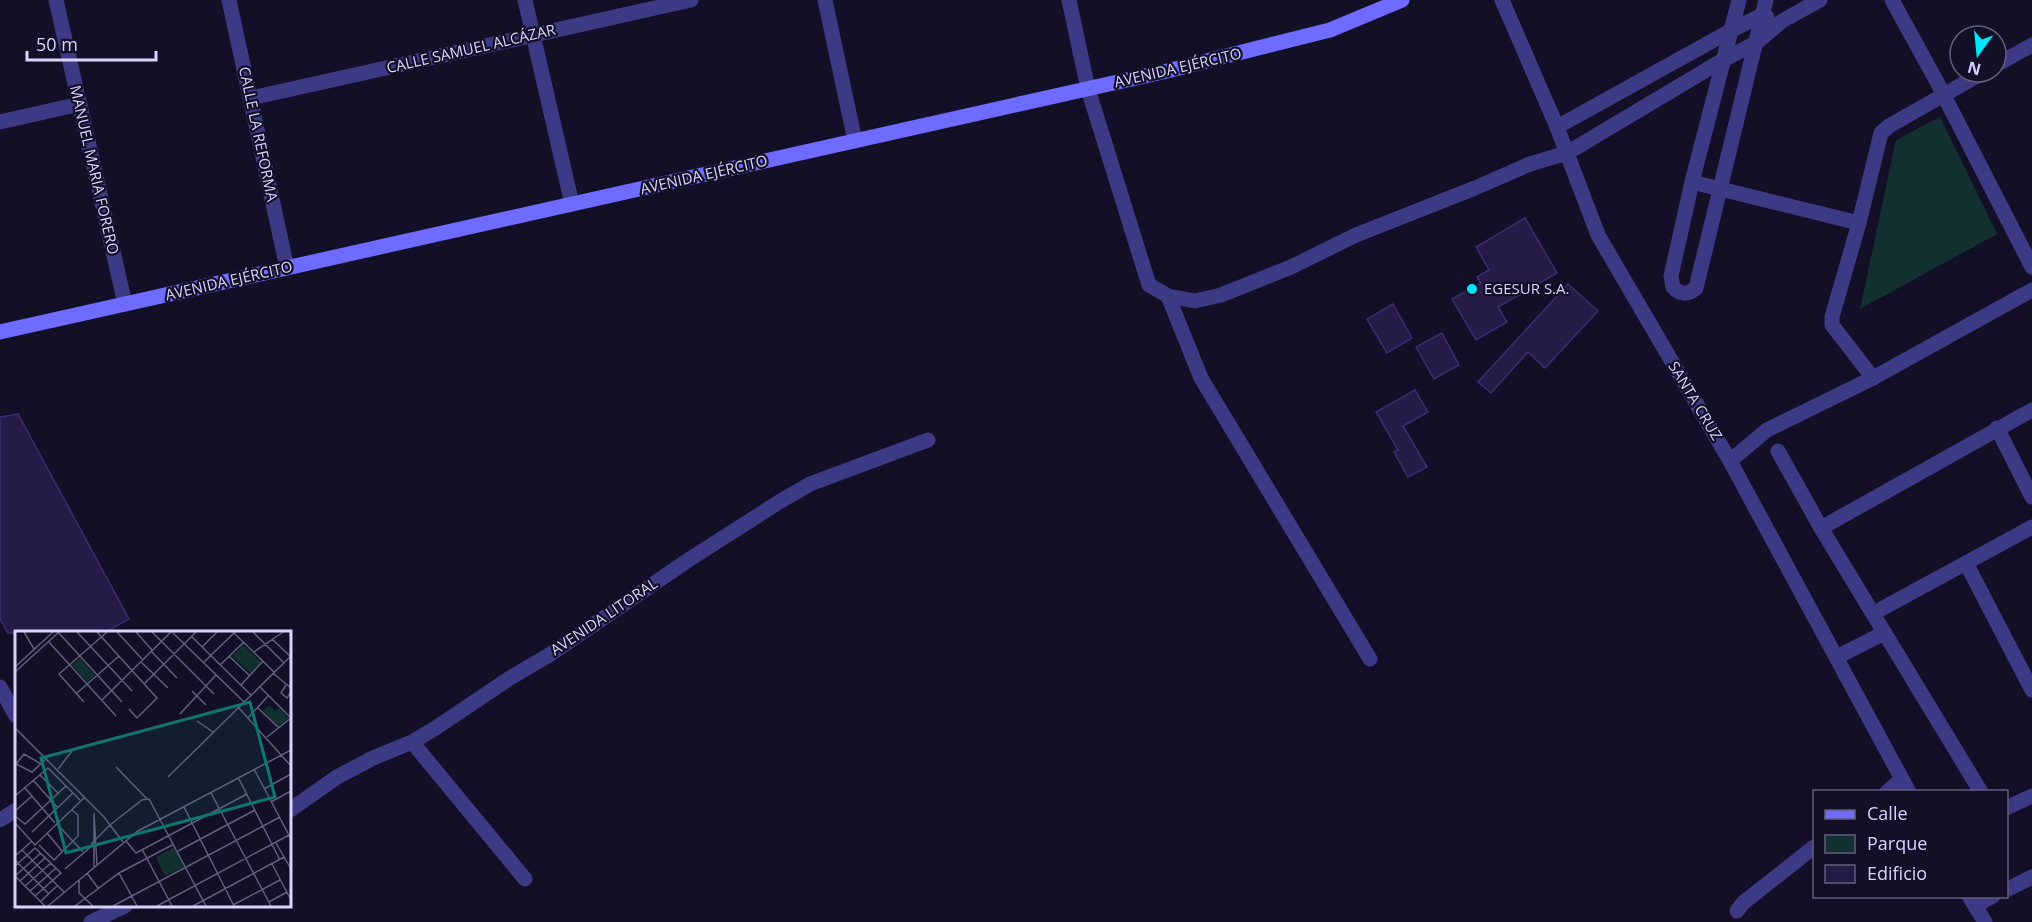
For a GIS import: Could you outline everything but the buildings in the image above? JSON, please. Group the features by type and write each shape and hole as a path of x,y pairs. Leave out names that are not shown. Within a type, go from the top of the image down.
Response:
{"main road":[{"name":"AVENIDA EJÉRCITO","path":"0,332 1267,47 1319,33 1402,0"}],"street":[{"name":"MANUEL MARIA FORERO","path":"56,0 125,304"},
{"name":"CALLE LA REFORMA","path":"229,0 287,268"},
{"path":"525,0 572,204"},
{"name":"CALLE SAMUEL ALCÁZAR","path":"251,98 691,0"},
{"path":"825,0 855,141"},
{"path":"1069,0 1088,89 1149,285 1168,296 1195,301 1221,295 1291,267 1356,235 1530,164 1567,153 1723,60 1756,43 1782,21 1820,0"},
{"name":"SANTA CRUZ","path":"1502,0 1557,127 1598,236 1730,461 1906,785"},
{"path":"1739,0 1692,182 1671,276 1673,287 1682,293 1696,288 1766,0"},
{"path":"1892,0 2032,267"},
{"path":"1557,127 1762,15 1782,21"},
{"path":"2008,58 2032,45"},
{"path":"1873,378 1832,325 1832,317 1859,223 1881,133 1889,126 1963,84"},
{"path":"0,122 80,104"},
{"path":"1692,182 1859,223"},
{"path":"1730,461 1767,430 1873,378 2032,290"},
{"path":"1168,296 1201,378 1371,659"},
{"path":"1821,528 2032,410"},
{"path":"1997,428 2032,497"},
{"name":"AVENIDA LITORAL","path":"291,809 337,777 373,758 412,742 549,655 651,584 810,484 928,440"},
{"path":"1778,451 1821,528 1980,790"},
{"path":"1874,614 2032,527"},
{"path":"1966,563 2032,690"},
{"path":"1837,657 1884,633"},
{"path":"0,687 15,714"},
{"path":"412,742 525,879"},
{"path":"2008,808 2032,796"},
{"path":"0,820 15,811"},
{"path":"1737,911 1743,903 1813,850"},
{"path":"2008,889 2032,877"},
{"path":"1985,922 1972,901 1988,898"},
{"path":"92,922 123,907"}],"green space":[{"path":"1940,117 1997,234 1860,309 1896,140"}],"place":[{"name":"EGESUR S.A.","path":"1472,289"}]}
